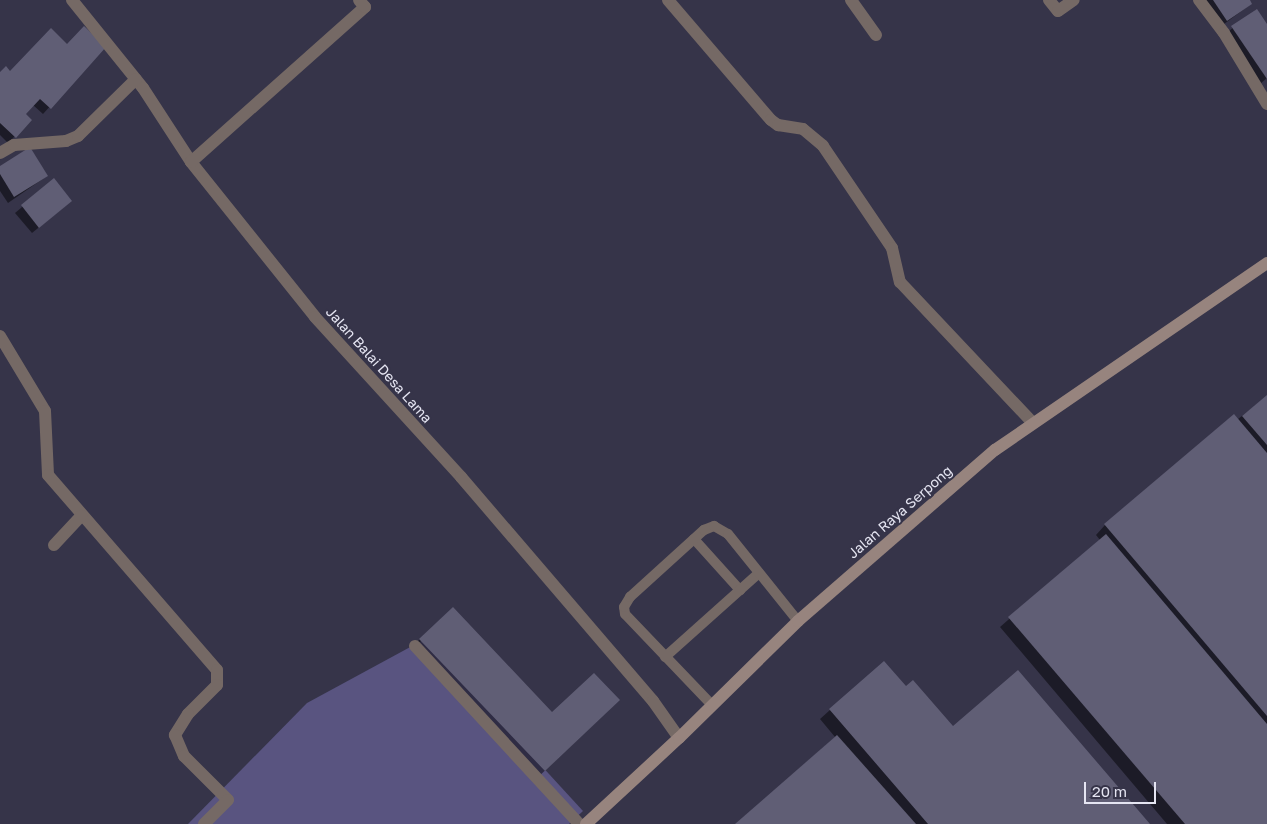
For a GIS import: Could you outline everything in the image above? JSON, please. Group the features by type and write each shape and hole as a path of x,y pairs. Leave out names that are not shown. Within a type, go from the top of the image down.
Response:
{"main road":[{"name":"Jalan Raya Serpong","path":"586,824 679,738 711,704 798,621 995,450 1267,263"}],"street":[{"name":"Jalan Balai Desa Lama","path":"72,0 136,79 191,162 315,317 461,477 652,701 679,738"},
{"path":"191,162 365,7 359,0"},
{"path":"668,0 771,120 778,126 803,129 823,146 892,248 900,282 1032,423"},
{"path":"851,0 876,35"},
{"path":"1049,0 1058,10 1074,0"},
{"path":"1199,0 1224,33 1267,104"},
{"path":"0,153 14,145 66,141 78,136 136,79"},
{"path":"0,336 45,411 48,475 81,516 217,670 220,676 217,685 188,714 175,735 184,756 228,800 204,824"},
{"path":"54,545 81,516"},
{"path":"415,646 579,824"}],"lane":[{"path":"711,704 625,614 624,607 630,597 710,526 719,527 798,621"},
{"path":"694,539 740,590"},
{"path":"665,657 759,573"}],"shaded area":[{"path":"425,639 583,811 569,824 188,824 307,703"}],"building":[{"path":"1213,0 1250,0 1252,4 1227,21"},
{"path":"1257,9 1267,24 1267,79 1231,26"},
{"path":"84,26 106,47 51,109 40,99 26,114 32,120 16,138 0,123 0,72 6,66 10,71 51,28 67,44"},
{"path":"30,147 48,176 14,197 0,174 0,166"},
{"path":"54,178 72,201 39,228 21,205"},
{"path":"1267,395 1267,445 1242,416"},
{"path":"1234,414 1267,453 1267,716 1104,524"},
{"path":"1106,534 1267,724 1267,824 1185,824 1008,617"},
{"path":"453,607 552,712 594,673 620,700 545,771 419,639"},
{"path":"884,661 906,686 913,680 953,726 1018,670 1150,824 928,824 829,709"},
{"path":"837,735 916,824 735,824"}]}
